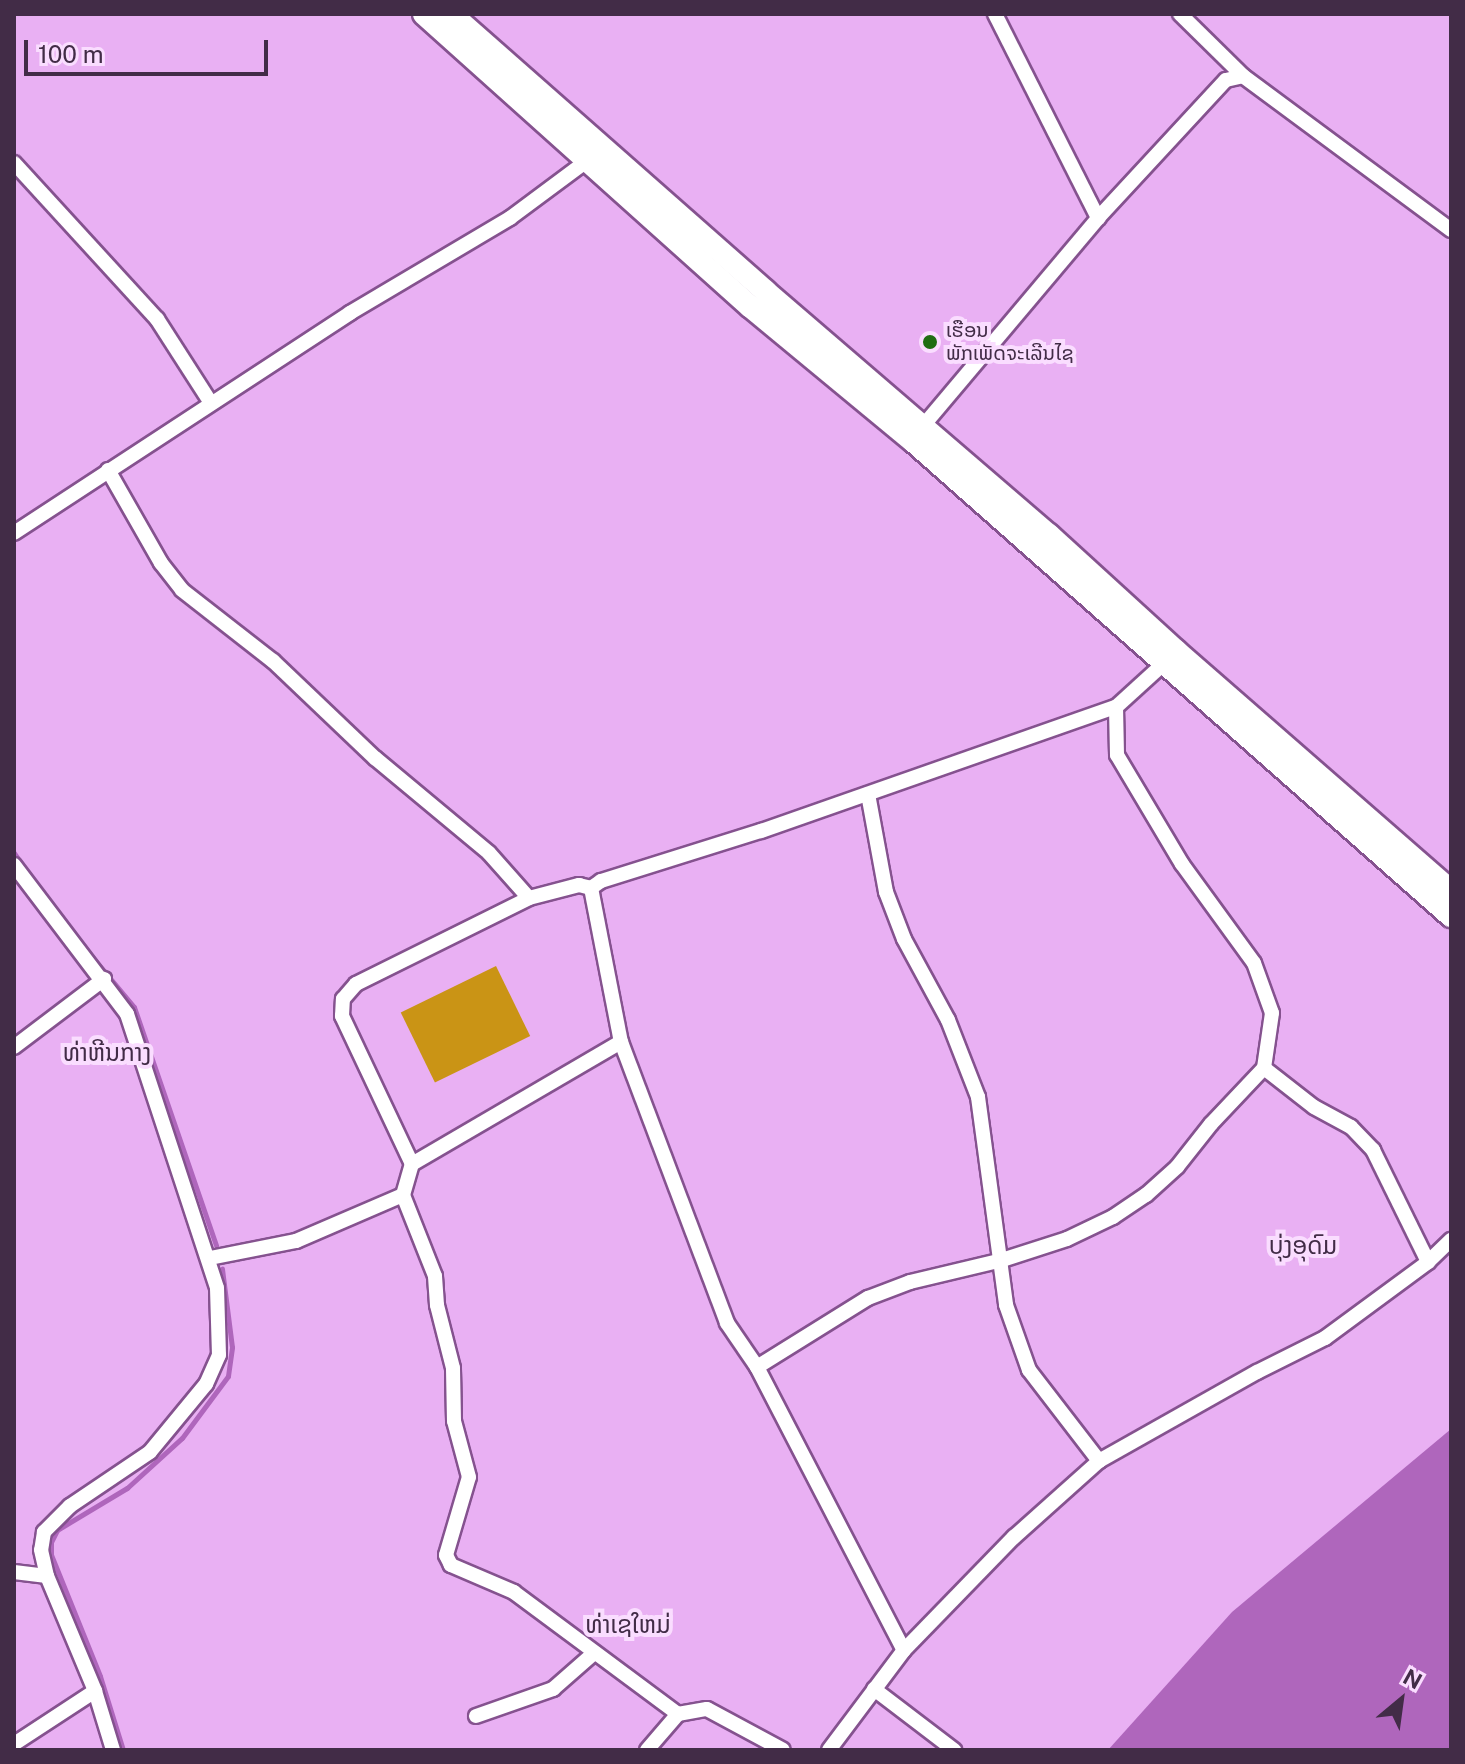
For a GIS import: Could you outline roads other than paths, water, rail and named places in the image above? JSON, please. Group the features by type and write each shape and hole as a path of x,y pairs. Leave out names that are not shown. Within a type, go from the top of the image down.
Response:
{"highway":[{"path":"424,14 596,154"},
{"path":"451,14 751,307 917,433 1170,658 1451,916"},
{"path":"1170,658 1451,891"}],"street":[{"path":"995,14 1098,218"},
{"path":"1180,14 1243,76 1451,230"},
{"path":"917,433 1098,218 1213,91 1226,80 1243,76"},
{"path":"14,533 459,245 510,218 596,154"},
{"path":"14,163 157,319 211,403"},
{"path":"108,470 161,563 182,590 273,661 375,758 489,853 529,898"},
{"path":"678,1714 507,1587 451,1565 446,1555 469,1477 454,1421 453,1368 437,1305 435,1276 403,1195 412,1164 342,1016 343,999 356,984 529,898 579,885 591,888 601,881 868,794 1116,707 1170,658"},
{"path":"757,1367 868,1298 910,1282 1002,1260 1067,1239 1113,1217 1146,1195 1177,1167 1264,1068 1272,1013 1254,963 1182,864 1117,755 1116,707"},
{"path":"868,794 886,892 904,939 948,1020 978,1097 1006,1305 1029,1370 1099,1461"},
{"path":"14,865 104,979 127,1014 210,1258 220,1323 219,1355 206,1384 150,1452 55,1518 44,1532 41,1550 47,1576 95,1691 113,1750"},
{"path":"591,888 591,901 621,1042 727,1323 757,1367 904,1650"},
{"path":"14,1047 104,979"},
{"path":"412,1164 621,1042"},
{"path":"1264,1068 1314,1107 1351,1127 1373,1150 1428,1262"},
{"path":"210,1258 296,1241 403,1195"},
{"path":"829,1750 904,1650 1014,1537 1099,1461 1257,1372 1325,1338 1428,1262 1451,1240"},
{"path":"14,1572 47,1576"},
{"path":"476,1716 553,1689 594,1653"},
{"path":"874,1689 954,1750"},
{"path":"14,1744 95,1691"},
{"path":"647,1750 678,1714 707,1709 783,1750"}],"waterway":[{"path":"14,853 22,865"},
{"path":"89,953 134,1007 216,1245"},
{"path":"123,1750 100,1676 51,1555 51,1542 57,1530 127,1488 182,1438 228,1376 232,1347 222,1269"}],"place":[{"name":"ເຮືອນ ພັກເພັດຈະເລີນໄຊ","path":"930,342"}],"district":[{"name":"ທ່າຫີນກາງ","path":"107,1053"},
{"name":"ບຸ່ງອຸດົມ","path":"1303,1246"},
{"name":"ທ່າເຊໃຫມ່","path":"628,1625"}]}
